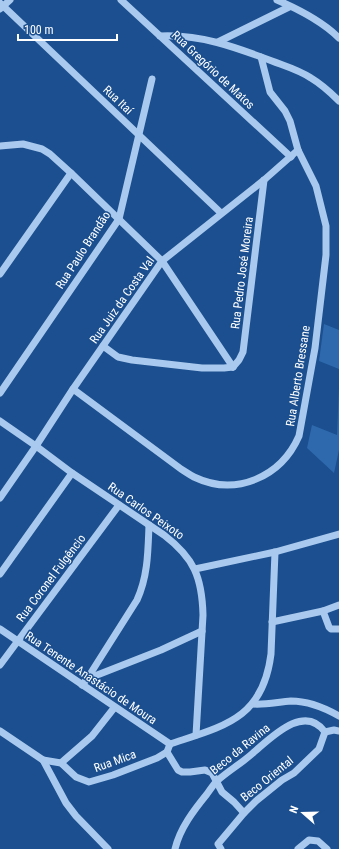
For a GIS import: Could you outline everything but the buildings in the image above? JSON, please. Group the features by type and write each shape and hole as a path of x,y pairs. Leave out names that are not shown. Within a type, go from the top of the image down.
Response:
{"street":[{"path":"1,6 10,0"},
{"name":"Rua Gregório de Matos","path":"121,0 291,157"},
{"path":"277,0 321,22 339,38"},
{"name":"Rua Itaí","path":"1,6 221,214"},
{"path":"218,42 289,6"},
{"path":"160,36 176,35 196,37 218,42 261,57 307,75 339,101"},
{"name":"Rua Alberto Bressane","path":"73,389 181,469 194,477 208,482 224,484 251,482 264,475 286,459 294,449 299,436 315,348 326,255 326,226 316,186 298,150 290,121 285,111 270,92 261,57"},
{"name":"Rua Paulo Brandão","path":"0,393 119,218 140,136 152,80"},
{"path":"0,146 23,144 33,146 50,154 119,218 162,261 233,367 202,368 132,360 118,357 103,346"},
{"name":"Rua Juiz da Costa Val","path":"0,498 73,389 162,261 264,180 298,150"},
{"path":"0,274 71,173"},
{"name":"Rua Pedro José Moreira","path":"233,367 243,352 264,180"},
{"name":"Rua Carlos Peixoto","path":"0,421 72,473 176,544 187,556 195,569 203,599 196,735"},
{"path":"0,574 72,473"},
{"name":"Rua Coronel Fulgêncio","path":"0,665 119,505"},
{"path":"85,682 142,590 145,579 149,525"},
{"path":"195,569 275,552 339,534"},
{"path":"244,813 222,792 212,773 205,770 186,772 178,770 166,752 170,744 235,720 253,704 269,669 271,654 275,552"},
{"path":"272,622 323,612 339,605"},
{"path":"323,612 328,627 331,629 339,629"},
{"name":"Rua Tenente Anastácio de Moura","path":"0,629 85,682 114,708 170,744"},
{"path":"85,682 202,631"},
{"path":"253,704 292,701 306,703 339,716"},
{"path":"0,731 43,760 61,763 92,736 114,708"},
{"name":"Beco da Ravina","path":"175,849 178,839 191,815 216,782 277,733 293,724 306,720 320,726 325,732"},
{"path":"325,732 334,730 339,732 339,736"},
{"name":"Beco Oriental","path":"220,848 218,844 244,813 282,780 294,774 319,749 325,732"},
{"name":"Rua Mica","path":"61,763 76,777 89,782 124,771 157,758 166,752"},
{"path":"43,760 66,803 76,816 108,849"},
{"path":"298,849 309,840 318,841 324,847"}],"shaded area":[{"path":"324,324 339,330 339,369 319,361"},
{"path":"339,387 339,450 334,473 307,448 312,425 337,435"}]}
